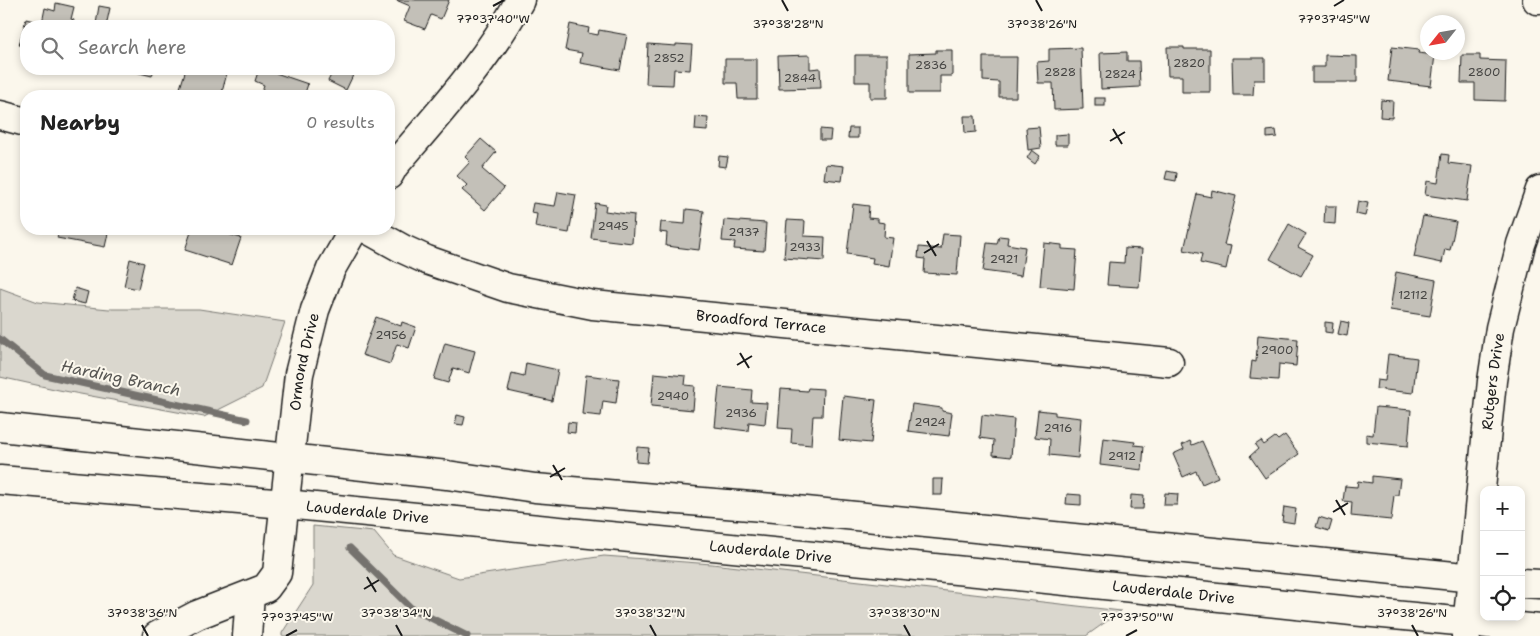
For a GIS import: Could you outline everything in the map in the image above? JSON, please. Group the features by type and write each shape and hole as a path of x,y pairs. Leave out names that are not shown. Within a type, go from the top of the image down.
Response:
{"main road":[{"path":"395,165 474,70 498,37 520,0"},
{"path":"0,115 20,120"},
{"name":"Rutgers Drive","path":"1467,629 1478,578 1492,381 1500,328 1528,265 1521,244 1540,190"},
{"name":"Ormond Drive","path":"157,636 197,615 266,588 277,573 299,374 315,310 331,269 351,235"},
{"name":"Broadford Terrace","path":"377,235 427,260 508,288 593,304 1169,362"},
{"path":"0,427 290,458 535,488 786,509 1478,578"},
{"name":"Lauderdale Drive","path":"0,480 285,504 1056,580 1352,611 1467,629 1540,629"},
{"path":"1525,582 1540,584"},
{"path":"247,636 250,595"}],"shaded area":[{"path":"0,288 38,302 109,309 199,309 285,322 262,388 204,417 0,377"},
{"path":"313,526 374,532 393,555 459,578 604,556 712,564 1121,611 1086,636 282,636 282,633 313,585"}],"building":[{"path":"396,0 449,0 441,19 431,15 425,29 404,21 410,6"},
{"path":"56,3 74,7 71,19 74,20 43,20 45,8 55,11"},
{"path":"99,6 110,8 107,20 97,20"},
{"path":"570,24 589,28 588,33 598,35 599,30 627,35 620,70 580,63 582,53 565,50"},
{"path":"648,44 692,45 690,70 674,69 673,85 646,84"},
{"path":"1167,47 1210,49 1210,92 1182,92 1182,76 1168,76"},
{"path":"1392,47 1419,50 1420,60 1434,60 1431,86 1388,81"},
{"path":"1081,48 1083,109 1054,110 1053,83 1038,83 1037,62 1049,61 1049,49"},
{"path":"936,50 952,50 952,76 940,76 940,93 909,93 909,54 936,53"},
{"path":"1127,52 1127,61 1139,61 1140,87 1101,89 1100,53"},
{"path":"810,55 810,69 820,68 821,88 779,89 778,56"},
{"path":"855,55 887,55 887,98 870,98 870,82 855,82"},
{"path":"1325,55 1357,56 1357,82 1312,82 1312,67 1325,67"},
{"path":"1465,55 1480,55 1480,60 1506,61 1505,101 1475,100 1475,83 1461,83 1462,60 1465,60"},
{"path":"983,57 1017,57 1016,97 999,97 999,82 983,81"},
{"path":"1232,58 1265,58 1265,80 1254,80 1253,95 1233,95"},
{"path":"725,59 757,59 757,99 738,99 737,83 725,83"},
{"path":"184,75 226,75 223,90 188,90 180,88"},
{"path":"257,75 282,75 308,84 306,90 262,90 264,85 255,81"},
{"path":"331,75 353,75 346,90 328,81"},
{"path":"1095,98 1105,98 1105,106 1095,106"},
{"path":"1381,100 1393,101 1392,118 1380,117"},
{"path":"964,116 975,116 976,132 965,133"},
{"path":"696,117 708,118 707,131 695,130"},
{"path":"1039,127 1041,148 1028,150 1026,128"},
{"path":"849,128 858,128 858,138 848,138"},
{"path":"820,129 831,130 830,140 820,140"},
{"path":"1276,130 1277,137 1267,138 1267,131"},
{"path":"1068,134 1068,145 1055,145 1055,135"},
{"path":"481,139 496,152 482,169 504,188 485,210 462,190 467,185 457,176 470,162 465,157"},
{"path":"1032,150 1040,156 1035,164 1027,158"},
{"path":"1442,154 1449,155 1448,163 1472,166 1467,201 1425,195 1427,181 1438,183"},
{"path":"719,156 728,157 726,167 718,166"},
{"path":"826,164 844,166 842,181 824,179"},
{"path":"1167,171 1177,173 1176,181 1165,179"},
{"path":"1212,190 1236,196 1224,245 1231,246 1226,269 1200,263 1202,254 1184,250 1197,194 1211,197"},
{"path":"558,192 576,195 569,233 535,227 537,214 531,213 533,203 555,206"},
{"path":"1358,201 1368,203 1365,216 1356,214"},
{"path":"595,203 606,205 605,211 634,215 632,243 591,238"},
{"path":"853,204 869,206 868,218 878,219 878,222 885,223 884,237 893,238 889,266 872,263 873,258 847,254"},
{"path":"1325,206 1336,206 1335,224 1324,223"},
{"path":"686,209 704,211 699,250 666,246 667,233 660,232 661,222 685,224"},
{"path":"1423,216 1456,222 1450,250 1445,249 1442,263 1414,257"},
{"path":"724,220 766,223 764,251 734,249 735,242 722,241"},
{"path":"787,220 805,221 804,236 825,237 824,261 784,258"},
{"path":"1289,224 1306,234 1298,247 1313,255 1301,276 1270,259"},
{"path":"943,234 960,235 957,275 924,273 925,259 918,258 919,247 941,249"},
{"path":"58,235 108,235 105,247 57,238"},
{"path":"190,235 231,235 241,238 232,265 185,250"},
{"path":"999,236 1008,237 1007,244 1025,247 1021,276 983,271 987,243 997,244"},
{"path":"1044,243 1062,245 1062,249 1077,250 1074,289 1040,286"},
{"path":"1125,248 1142,249 1139,287 1107,285 1109,262 1124,263"},
{"path":"130,259 144,263 138,289 124,286"},
{"path":"1396,272 1436,280 1430,316 1390,310"},
{"path":"75,288 88,292 85,304 72,301"},
{"path":"376,317 401,326 402,322 416,327 409,348 397,344 390,364 362,355"},
{"path":"1341,321 1349,323 1347,336 1338,334"},
{"path":"1325,322 1333,323 1332,333 1325,332"},
{"path":"1258,335 1298,339 1296,366 1279,364 1278,380 1250,378 1252,361 1256,362"},
{"path":"445,343 475,351 469,373 453,368 448,383 434,379"},
{"path":"1388,354 1417,358 1413,393 1376,389 1377,380 1385,381"},
{"path":"526,363 558,370 552,401 508,391 512,373 524,376"},
{"path":"654,373 686,376 685,385 695,386 693,410 651,406"},
{"path":"586,375 619,379 616,403 603,401 601,416 582,414"},
{"path":"719,387 752,390 751,402 767,403 765,424 749,422 748,431 715,427"},
{"path":"808,388 823,389 822,416 813,416 811,445 791,443 792,429 778,428 781,389 807,391"},
{"path":"843,396 876,400 871,443 839,440"},
{"path":"912,404 942,408 942,411 952,413 949,436 908,431"},
{"path":"1376,407 1411,410 1408,446 1366,442 1366,434 1373,435"},
{"path":"1038,410 1055,412 1055,415 1081,418 1078,458 1049,455 1050,439 1035,437"},
{"path":"457,415 465,417 463,425 455,424"},
{"path":"982,415 1014,419 1011,457 993,455 994,440 980,438"},
{"path":"568,422 576,423 575,433 567,432"},
{"path":"1285,435 1299,454 1265,478 1250,456 1258,449 1255,445 1261,441 1264,445 1275,437 1278,440"},
{"path":"1103,438 1135,442 1134,445 1144,446 1142,470 1100,465"},
{"path":"1190,441 1192,445 1202,441 1218,477 1202,484 1196,471 1183,477 1173,454 1184,449 1182,445"},
{"path":"637,447 649,448 647,463 636,462"},
{"path":"1372,476 1400,479 1398,495 1394,495 1391,520 1351,516 1352,502 1343,501 1345,486 1357,487 1358,481 1372,483"},
{"path":"933,479 943,479 942,495 933,495"},
{"path":"1165,493 1178,494 1177,505 1164,505"},
{"path":"1067,494 1081,495 1081,505 1066,504"},
{"path":"1131,495 1144,496 1143,509 1130,509"},
{"path":"1284,507 1296,509 1294,523 1282,521"},
{"path":"1319,517 1332,521 1329,531 1316,527"}],"waterway":[{"name":"Harding Branch","path":"0,339 45,375 247,420"},
{"name":"Harding Branch","path":"350,548 411,608 467,636"}]}
